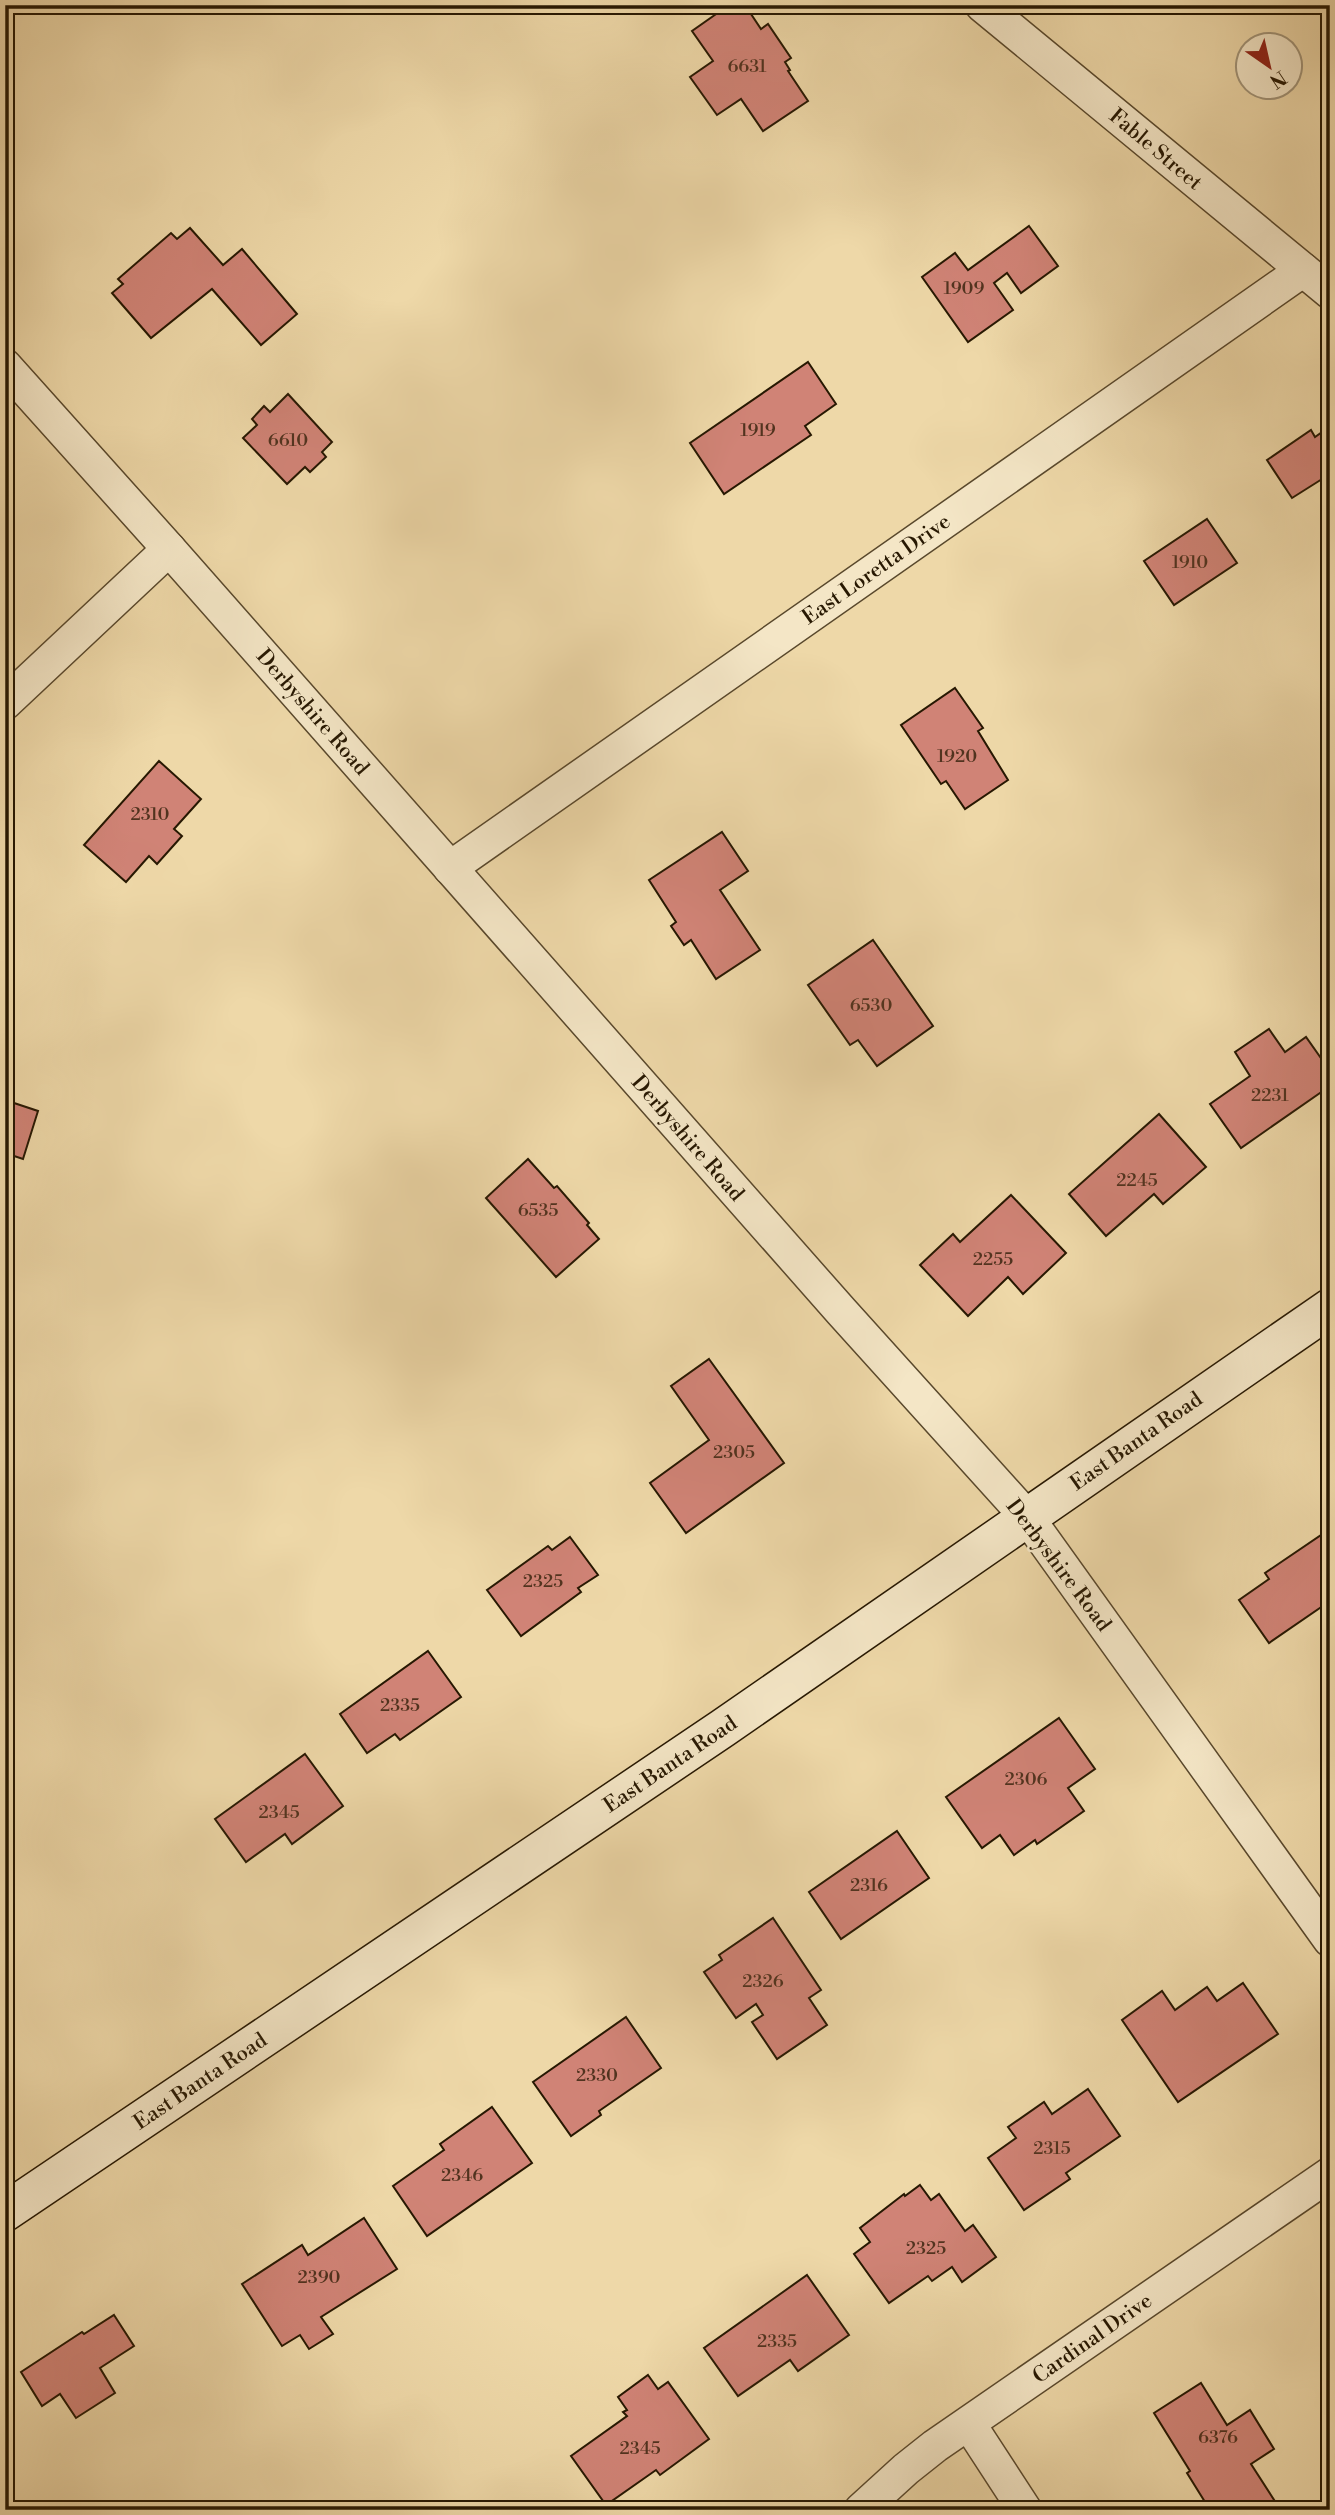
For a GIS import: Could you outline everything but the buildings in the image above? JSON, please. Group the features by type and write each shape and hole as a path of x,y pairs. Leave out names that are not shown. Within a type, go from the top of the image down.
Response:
{"street":[{"name":"Fable Street","path":"982,5 1330,292"},
{"name":"East Loretta Drive","path":"450,868 1303,270"},
{"name":"Derbyshire Road","path":"5,366 831,1300 1027,1517 1330,1940"},
{"path":"5,703 169,549"},
{"name":"East Banta Road","path":"5,2212 712,1736 1330,1308"},
{"name":"Cardinal Drive","path":"861,2510 906,2469 1330,2174"},
{"path":"969,2424 1025,2510"}]}
